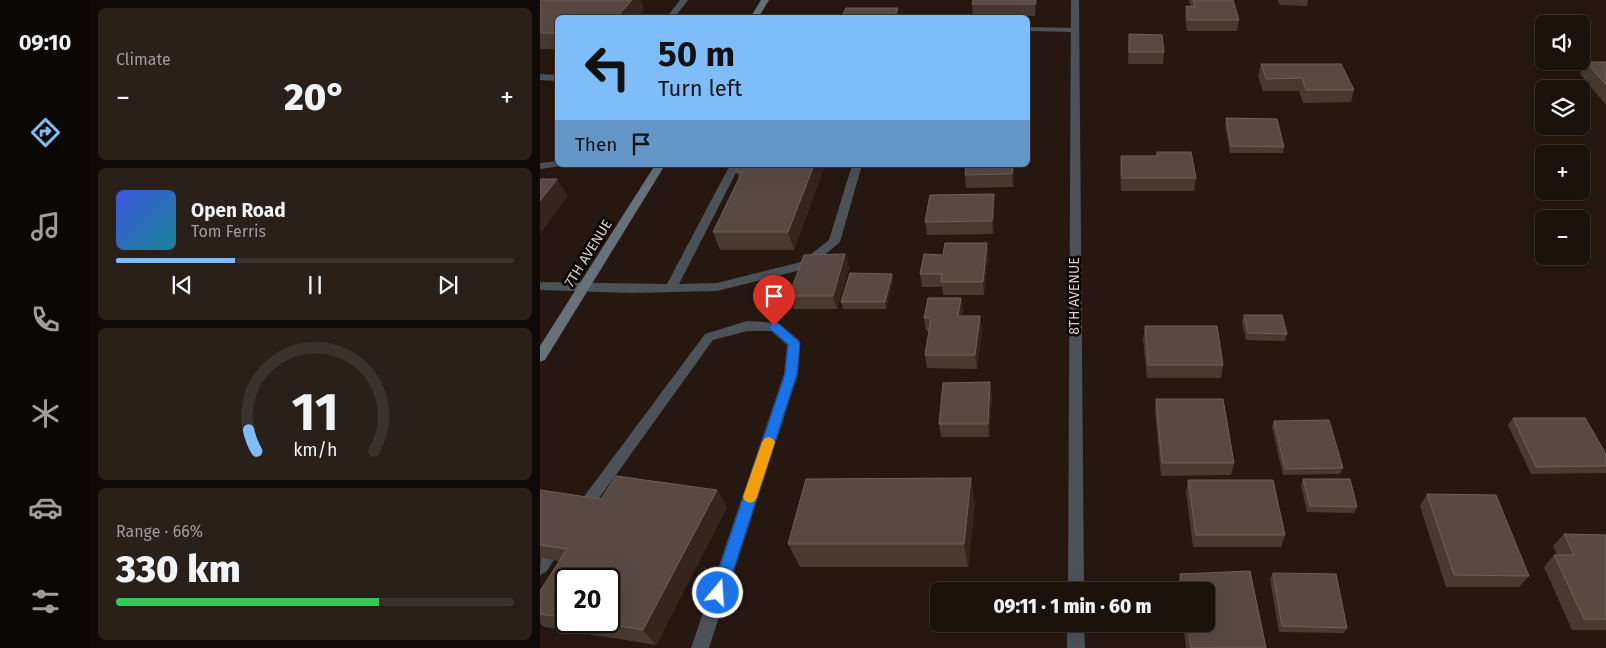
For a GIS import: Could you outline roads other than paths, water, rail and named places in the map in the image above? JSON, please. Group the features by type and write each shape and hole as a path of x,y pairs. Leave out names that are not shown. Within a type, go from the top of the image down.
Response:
{"main road":[{"path":"755,15 765,0"},
{"name":"7TH AVENUE","path":"540,357 659,167"}],"street":[{"path":"672,15 684,0"},
{"name":"8TH AVENUE","path":"1075,0 1076,582"},
{"path":"1030,29 1075,30"},
{"path":"540,78 555,78"},
{"path":"671,288 734,167"},
{"path":"540,286 584,288 718,287 805,265 834,242 856,167"},
{"path":"575,519 709,337 747,326 774,326 794,343 791,374 700,648"},
{"path":"540,567 563,535"},
{"path":"1076,632 1076,648"}]}
